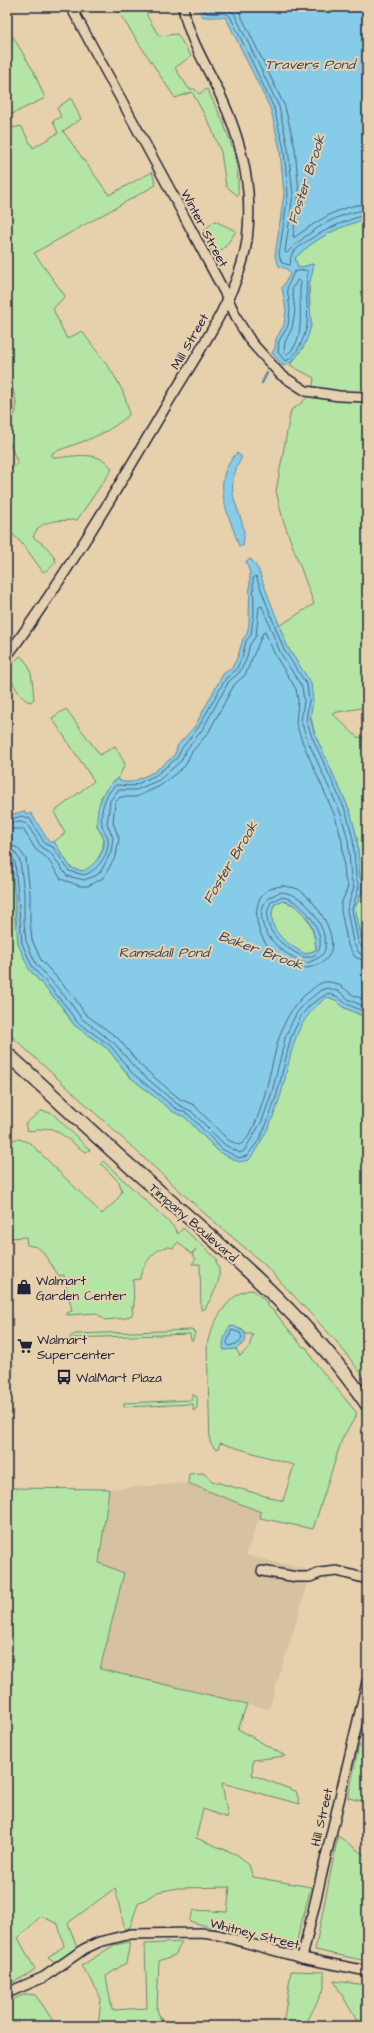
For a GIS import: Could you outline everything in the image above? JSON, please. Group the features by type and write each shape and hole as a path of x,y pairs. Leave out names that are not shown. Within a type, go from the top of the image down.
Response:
{"main road":[{"name":"Timpany Boulevard","path":"7,1054 129,1166 229,1252 271,1293 324,1350 367,1404"}],"street":[{"name":"Winter Street","path":"71,7 228,299 238,321 252,343 277,371 285,378 306,391 339,396 367,398"},
{"name":"Mill Street","path":"7,656 38,614 90,533 228,299 239,273 246,243 248,192 243,161 237,136 222,100 194,42 183,7"},
{"path":"262,1571 297,1577 310,1577 320,1573 336,1571 367,1579"},
{"name":"Hill Street","path":"302,1958 367,1682"},
{"name":"Whitney Street","path":"7,1993 44,1977 84,1949 99,1942 131,1934 201,1933 218,1935 302,1958 367,1971"}],"shaded area":[{"path":"7,378 16,401 16,412 7,426"},
{"path":"188,1483 261,1512 246,1555 312,1571 269,1709 100,1670 124,1573 99,1564 109,1489"}],"green space":[{"path":"115,7 147,7 147,16 159,36 177,34 191,56 175,68 189,89 195,89 199,94 207,89 214,102 234,154 237,167 238,196 226,186 221,152 210,125 192,92 175,98"},
{"path":"13,37 33,70 45,98 10,115 13,128 21,126 33,148 58,133 53,121 61,117 57,108 71,98 81,119 63,131 109,195 152,172 156,185 34,253 65,296 53,309 67,339 82,331 111,370 123,392 129,415 102,434 52,453 52,456 56,458 79,456 94,457 107,463 112,469 77,520 51,522 40,526 36,531 33,537 50,551 56,562 49,569 43,572 25,547 7,528 7,470 18,464 7,437 7,426 16,412 16,401 7,368 7,38"},
{"path":"367,219 367,707 332,713 357,737 367,738 367,950 362,940 355,908 364,886 360,877 357,838 350,811 315,735 299,665 288,648 279,626 314,604 283,520 276,491 291,410 300,404 310,393 314,378 290,365 303,348 311,326 309,286 313,264 298,268 295,258 311,244 337,229"},
{"path":"215,221 236,231 225,247 214,255 202,232"},
{"path":"20,656 28,665 32,676 34,699 30,702 19,693 13,683 9,668"},
{"path":"66,709 100,755 115,746 125,764 118,779 111,784 101,797 97,826 104,839 102,851 93,867 83,871 71,868 54,842 65,833 54,812 94,781 52,718"},
{"path":"7,857 12,863 15,894 15,923 29,969 62,1007 74,1025 108,1049 129,1076 173,1111 185,1117 219,1152 280,1095 294,1038 304,1018 313,1008 327,997 336,1000 343,1007 367,1018 367,1381 337,1342 265,1265 203,1212 7,1032"},
{"path":"281,901 296,907 307,919 311,926 316,950 305,954 284,941 279,935 272,922 272,914 274,905"},
{"path":"41,1111 52,1113 90,1150 85,1152 64,1136 49,1128 33,1131 27,1130 25,1124"},
{"path":"14,1139 19,1139 30,1143 102,1214 116,1201 122,1191 119,1182 101,1164 103,1161 173,1226 178,1234 183,1228 218,1260 216,1261 219,1280 205,1309 201,1310 200,1264 192,1264 196,1259 192,1254 196,1249 191,1254 178,1242 173,1248 162,1248 151,1256 143,1268 140,1279 133,1280 133,1314 126,1318 105,1320 96,1313 67,1315 67,1313 72,1311 64,1275 59,1276 42,1251 37,1247 27,1245 26,1237 7,1238 7,1147"},
{"path":"253,1290 268,1303 266,1305 273,1310 302,1346 307,1348 313,1360 356,1412 356,1416 342,1439 313,1529 260,1518 261,1512 188,1483 189,1474 203,1473 212,1481 283,1501 294,1465 220,1443 218,1449 215,1449 210,1442 207,1345 212,1328 222,1310 229,1302 245,1291","holes":["231,1326 243,1330 246,1334 253,1334 249,1347 240,1356 236,1349 223,1349"]},
{"path":"191,1330 195,1332 193,1340 191,1340 190,1334 73,1338 73,1344 69,1342 70,1337 75,1334"},
{"path":"192,1394 197,1397 197,1408 193,1411 193,1404 124,1407 124,1403 192,1400"},
{"path":"7,1488 109,1489 99,1563 124,1573 100,1669 247,1704 238,1729 285,1756 253,1760 252,1775 296,1791 300,1804 222,1783 228,1818 203,1809 196,1838 238,1855 249,1865 253,1877 311,1887 294,1951 189,1921 194,1910 227,1912 230,1887 178,1888 157,1892 138,1904 130,1927 125,1930 115,1888 68,1923 77,1948 55,1963 48,1958 64,1946 58,1924 41,1916 18,1938 35,1969 7,1985"},
{"path":"359,1745 367,1751 367,1802 348,1798"},
{"path":"338,1836 367,1857 367,1961 315,1950"},
{"path":"130,1942 126,1963 106,1976 112,2010 147,2008 145,1944 182,1942 175,1955 159,1961 157,2010 164,2026 98,2026 101,1999 91,1979 81,1966 114,1945"},
{"path":"291,1971 324,1972 324,1988 305,2026 283,2026"},
{"path":"334,1981 367,1985 367,2026 360,2026"},
{"path":"25,1994 35,1995 56,2026 7,2026 7,2002"}],"water":[{"name":"Travers Pond","path":"199,7 362,7 367,14 367,219 347,225 328,234 311,244 295,258 298,268 313,264 309,291 311,323 306,342 302,349 294,360 283,366 272,353 275,348 276,339 284,325 286,310 282,288 290,274 287,269 279,266 275,256 284,194 280,150 271,110 226,18 202,16"},
{"path":"237,453 242,457 235,472 233,495 242,523 244,534 243,546 239,546 228,516 223,495 224,475 228,465"},
{"name":"Ramsdall Pond","path":"251,559 258,569 288,648 311,683 313,702 310,718 315,735 350,811 357,838 360,877 364,886 355,908 362,940 367,950 367,1018 343,1007 336,1000 327,997 315,1007 300,1028 295,1040 281,1094 268,1128 249,1160 239,1162 219,1152 185,1117 173,1112 129,1076 108,1049 74,1025 62,1007 29,969 18,944 12,863 7,857 7,813 14,814 24,811 27,815 31,813 49,842 54,842 71,868 83,871 95,862 101,854 104,844 104,839 97,825 99,805 108,787 118,779 123,782 132,782 154,772 174,756 178,745 195,726 223,674 232,668 238,656 243,639 247,634 249,624 250,573 246,561","holes":["281,901 296,907 307,918 314,934 316,950 305,954 284,940 275,929 272,922 274,905"]},
{"path":"234,1326 244,1332 246,1336 245,1342 236,1349 224,1350 223,1341 225,1335 229,1327"}],"waterway":[{"name":"Foster Brook","path":"262,383 267,373"}],"place":[{"name":"Walmart Garden Center","path":"24,1287"},
{"name":"Walmart Supercenter","path":"25,1346"},
{"name":"WalMart Plaza","path":"64,1377"}],"water label":[{"name":"Baker Brook","path":"261,950"}]}
